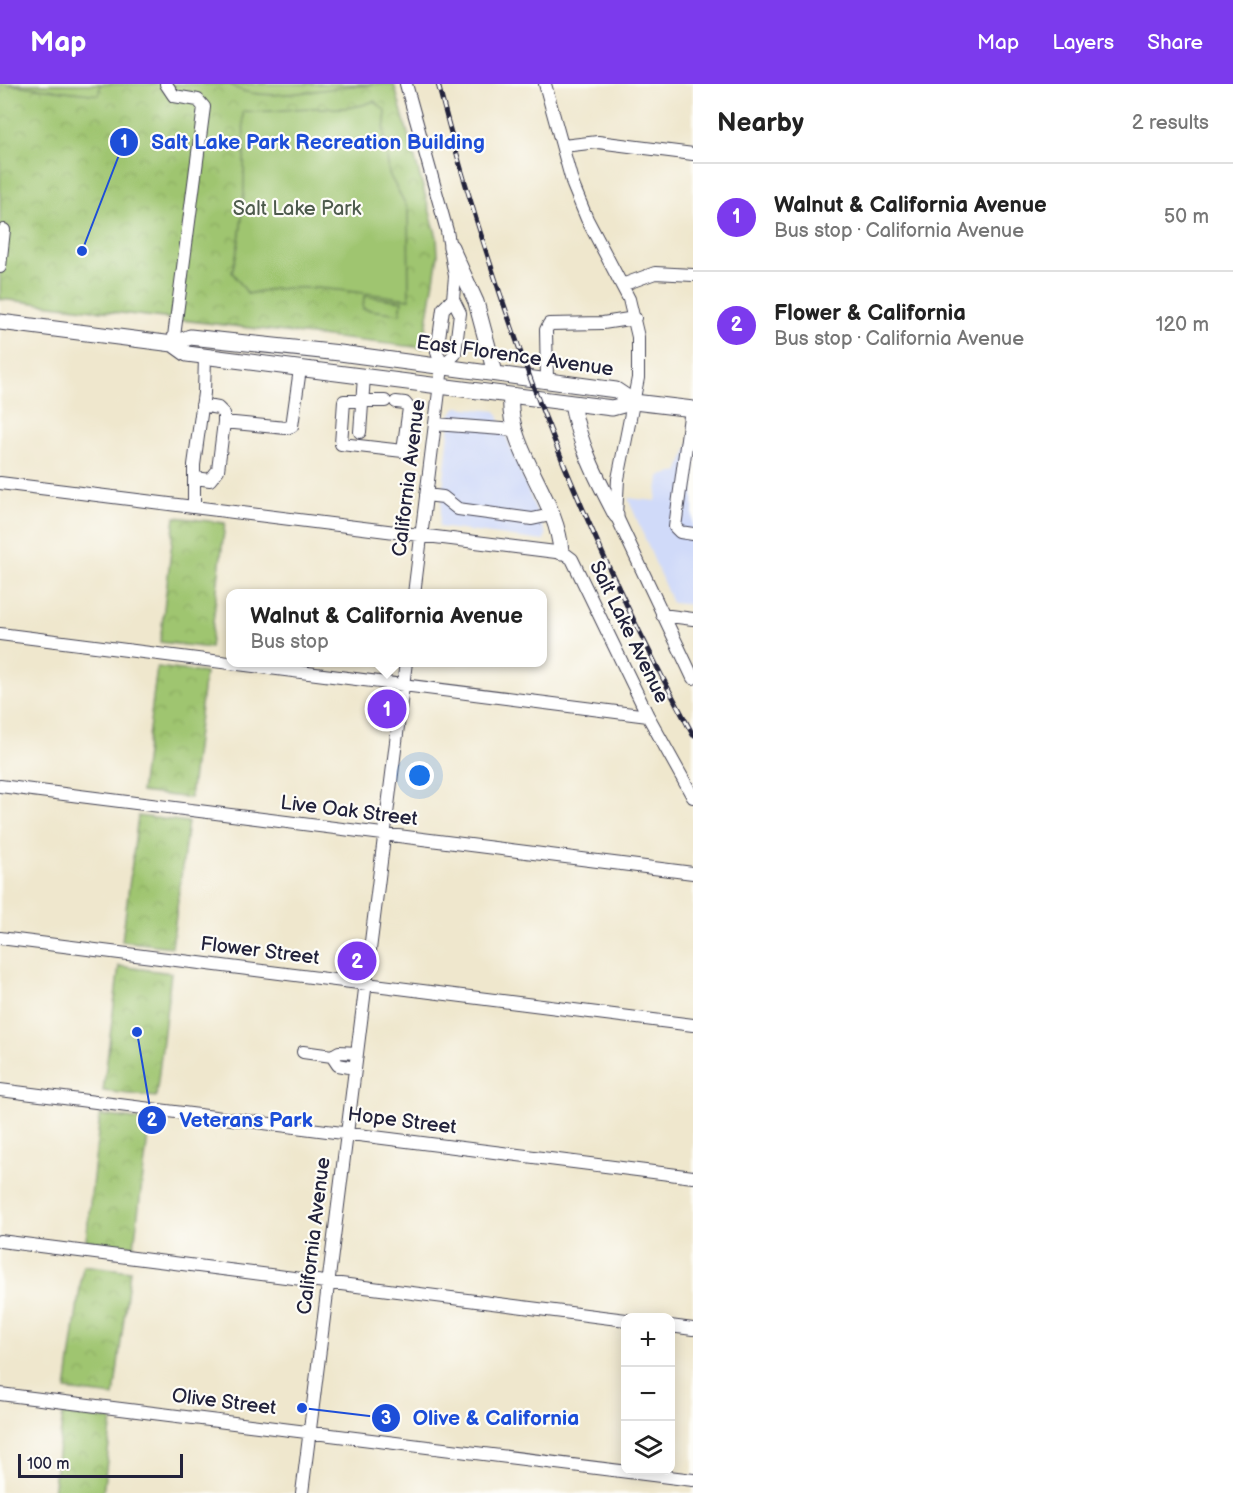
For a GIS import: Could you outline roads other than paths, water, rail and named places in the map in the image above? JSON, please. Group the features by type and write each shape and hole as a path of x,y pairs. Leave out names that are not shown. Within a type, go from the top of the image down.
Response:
{"main road":[{"path":"451,247 476,302 495,373"},
{"name":"East Florence Avenue","path":"0,322 173,344 187,354 205,357 440,388 612,408 634,402"},
{"name":"East Florence Avenue","path":"173,344 190,337 495,373 616,390 634,402"},
{"path":"511,396 510,410 515,430 551,515 560,540 561,552"},
{"path":"634,402 692,409"},
{"path":"572,403 574,418 600,484 616,515"}],"street":[{"path":"166,84 174,96 198,100 204,107 173,344"},
{"path":"406,84 451,247 455,276 453,299 443,309 437,352 442,367"},
{"path":"545,84 573,185 635,318 639,358 634,402"},
{"path":"563,146 598,142 693,154"},
{"path":"178,190 193,192"},
{"path":"0,267 4,230"},
{"path":"621,285 655,273 693,275"},
{"path":"547,380 546,330 549,324 603,323 635,318"},
{"path":"194,506 196,478 194,465 202,405 205,357"},
{"name":"California Avenue","path":"415,589 442,367"},
{"path":"224,422 290,427 294,423 300,369"},
{"path":"360,432 364,377"},
{"path":"362,399 405,402 409,408 403,451 341,444 344,401 362,399"},
{"name":"Salt Lake Avenue","path":"634,402 618,479 616,515 693,678"},
{"path":"196,478 210,480 218,470 224,422 224,414 218,408 202,405"},
{"path":"692,409 690,438 675,527 680,532 693,534"},
{"path":"435,424 515,430"},
{"path":"0,483 561,552"},
{"path":"426,495 443,497 458,509 532,519 551,515"},
{"name":"Salt Lake Avenue","path":"561,552 572,559 648,716 693,797"},
{"path":"662,615 693,620"},
{"path":"0,634 226,663"},
{"path":"261,667 648,716"},
{"name":"California Avenue","path":"302,1493 405,667"},
{"name":"Live Oak Street","path":"0,786 693,873"},
{"name":"Flower Street","path":"0,938 693,1025"},
{"path":"303,1052 332,1056 339,1052 357,1053"},
{"path":"332,1056 338,1065 355,1068"},
{"name":"Hope Street","path":"0,1090 693,1177"},
{"path":"0,1241 621,1319"},
{"path":"675,1327 693,1329"},
{"name":"Olive Street","path":"0,1394 693,1480"}],"railway":[{"path":"438,84 487,252 545,417 614,579 693,735"}],"place":[{"name":"Salt Lake Park Recreation Building","path":"82,251"},
{"name":"Walnut & California Avenue","path":"387,709"},
{"name":"Flower & California","path":"357,961"},
{"name":"Veterans Park","path":"137,1032"},
{"name":"Olive & California","path":"302,1408"}],"park label":[{"name":"Salt Lake Park","path":"297,209"}]}
